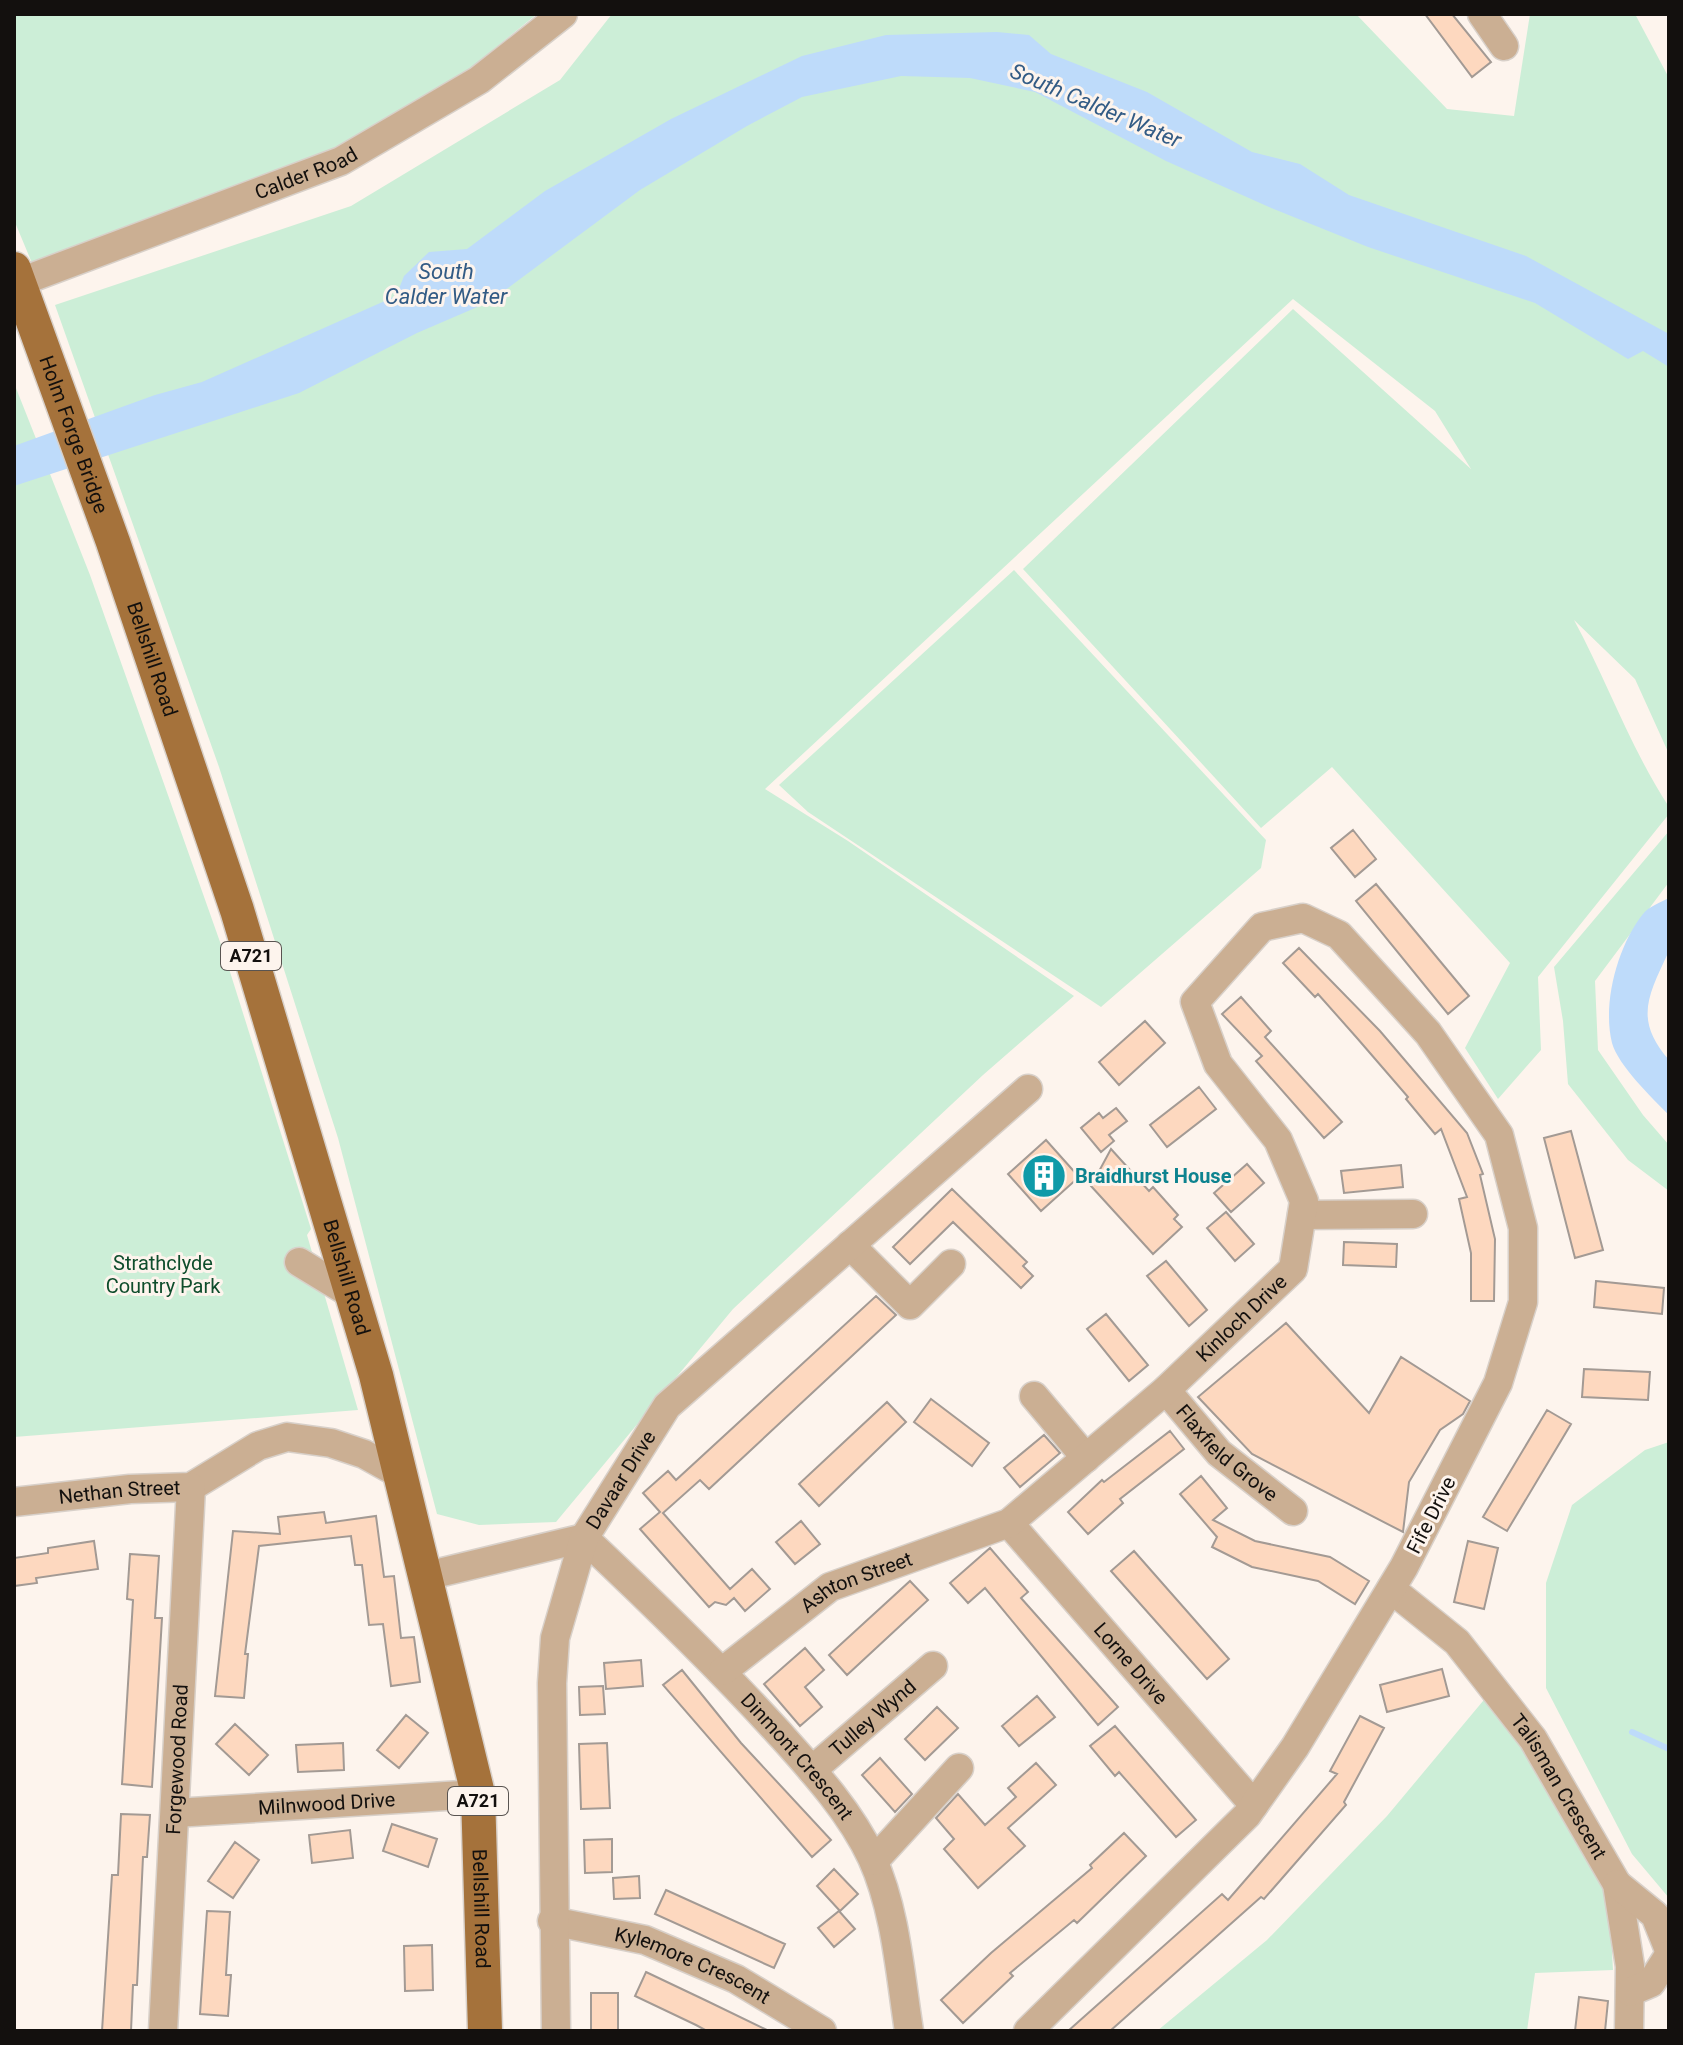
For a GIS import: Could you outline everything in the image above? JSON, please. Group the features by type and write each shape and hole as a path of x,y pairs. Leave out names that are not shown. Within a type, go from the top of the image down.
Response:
{"main road":[{"name":"Holm Forge Bridge","path":"17,275 113,542"},
{"name":"Bellshill Road","path":"113,542 237,910 353,1295 426,1576 478,1794 485,2031"}],"street":[{"name":"Calder Road","path":"17,275 341,161 479,80 563,14"},
{"path":"1482,14 1504,46"},
{"name":"Kinloch Drive","path":"1009,1523 1166,1390 1293,1269 1304,1201 1278,1140 1218,1064 1195,1002 1262,927 1303,918 1339,935"},
{"name":"Fife Drive","path":"1028,2031 1254,1805 1295,1747 1391,1589 1473,1432 1498,1383 1523,1302 1523,1228 1499,1135 1428,1033 1339,935"},
{"name":"Davaar Drive","path":"556,2031 552,1921 552,1683 555,1638 584,1538 667,1406 1028,1089"},
{"path":"1302,1215 1413,1214"},
{"path":"850,1245 910,1305 951,1264"},
{"path":"299,1262 353,1295"},
{"name":"Flaxfield Grove","path":"1166,1390 1219,1453 1293,1511"},
{"path":"1034,1396 1086,1458"},
{"name":"Nethan Street","path":"14,1502 127,1490 191,1487 258,1446 287,1437 342,1447 398,1473"},
{"name":"Forgewood Road","path":"163,2031 191,1487"},
{"name":"Ashton Street","path":"723,1671 830,1587 1009,1523"},
{"name":"Lorne Drive","path":"1009,1523 1254,1805"},
{"path":"426,1576 584,1538"},
{"name":"Dinmont Crescent","path":"584,1538 723,1671 812,1770 857,1828 874,1861 890,1917 909,2031"},
{"name":"Talisman Crescent","path":"1391,1589 1457,1642 1533,1739 1617,1884 1630,1966 1629,2031"},
{"name":"Tulley Wynd","path":"812,1770 933,1666"},
{"path":"874,1861 959,1768"},
{"name":"Milnwood Drive","path":"175,1813 478,1794"},
{"path":"1617,1884 1655,1915 1669,1952 1651,1983 1630,1992"},
{"name":"Kylemore Crescent","path":"552,1921 645,1940 736,1979 822,2031"}],"green space":[{"path":"14,14 537,14 463,74 349,144 32,263 14,220"},
{"path":"612,14 1356,14 1447,109 1514,116 1530,14 1635,14 1669,78 1669,754 1635,679 1574,620 1643,762 1669,807 1669,814 1538,977 1541,1050 1498,1099 1465,1048 1510,963 1332,767 1261,828 1023,569 1293,309 1471,469 1435,411 1293,299 765,789 848,841 1074,996 983,1075 733,1309 556,1522 479,1525 437,1514 338,1138 219,767 55,305 351,206 560,80"},
{"name":"Strathclyde Country Park","path":"14,383 90,575 225,956 311,1229 307,1235 358,1410 14,1437"},
{"path":"1014,570 1266,840 1261,868 1101,1007 808,812 779,785"},
{"path":"1669,831 1669,882 1595,981 1598,1050 1643,1115 1669,1145 1669,1191 1628,1160 1568,1084 1563,1021 1554,967"},
{"path":"1669,1442 1669,1898 1632,1854 1546,1688 1546,1583 1572,1505 1645,1450"},
{"path":"1488,1695 1585,1846 1609,1900 1613,1970 1535,1973 1527,2031 1157,2031 1267,1940 1387,1816"}],"water":[{"name":"South Calder Water","path":"997,32 1029,35 1051,54 1147,92 1252,152 1300,164 1349,195 1526,256 1669,334 1669,367 1643,351 1628,359 1535,303 1368,247 1269,207 1166,161 1035,92 970,78 901,76 802,97 640,190 489,302 417,333 299,393 14,486 14,446 155,395 202,382 396,296 404,276 429,252 467,249 545,191 671,119 802,56 886,35"},
{"path":"1669,898 1670,948 1650,995 1648,1020 1658,1046 1669,1060 1669,1115 1636,1081 1615,1052 1609,1027 1609,1010 1614,975 1634,927 1648,909"}],"building":[{"path":"1425,14 1452,14 1491,62 1472,77"},
{"path":"1353,830 1376,859 1355,877 1331,848"},
{"path":"1376,884 1469,996 1448,1014 1356,901"},
{"path":"1299,948 1380,1031 1467,1133 1483,1174 1480,1175 1495,1239 1494,1301 1471,1301 1471,1253 1459,1199 1467,1197 1441,1129 1435,1134 1406,1099 1408,1097 1318,994 1315,997 1283,963"},
{"path":"1241,997 1271,1031 1265,1037 1342,1122 1324,1138 1256,1061 1262,1056 1222,1014"},
{"path":"1145,1021 1165,1043 1119,1085 1099,1062"},
{"path":"1199,1087 1216,1109 1167,1147 1150,1125"},
{"path":"1116,1108 1127,1121 1109,1135 1114,1141 1101,1152 1081,1128 1099,1113 1103,1118"},
{"path":"1571,1131 1603,1250 1575,1258 1544,1138"},
{"name":"Braidhurst House","path":"1046,1140 1079,1177 1041,1211 1008,1174"},
{"path":"1111,1149 1149,1191 1153,1187 1178,1215 1174,1219 1182,1227 1153,1254 1091,1186"},
{"path":"1247,1164 1264,1183 1231,1212 1214,1193"},
{"path":"1401,1165 1403,1187 1344,1193 1341,1171"},
{"path":"952,1189 1027,1262 1023,1266 1033,1276 1021,1288 953,1222 910,1264 893,1247"},
{"path":"1226,1212 1254,1244 1235,1261 1207,1228"},
{"path":"1344,1242 1397,1244 1396,1267 1343,1265"},
{"path":"1166,1261 1207,1310 1189,1326 1147,1276"},
{"path":"1596,1281 1664,1288 1662,1314 1594,1307"},
{"path":"876,1296 896,1315 709,1489 700,1480 663,1513 730,1589 752,1569 770,1589 745,1611 734,1598 726,1605 715,1602 709,1607 640,1529 660,1512 643,1493 668,1471 676,1480"},
{"path":"1106,1314 1148,1365 1129,1381 1087,1329"},
{"path":"1286,1323 1369,1413 1401,1357 1470,1401 1463,1414 1440,1430 1409,1482 1403,1532 1252,1454 1198,1397"},
{"path":"1584,1369 1650,1372 1648,1400 1582,1397"},
{"path":"931,1399 989,1443 972,1466 914,1422"},
{"path":"887,1402 906,1422 819,1506 799,1484"},
{"path":"1547,1410 1571,1424 1507,1531 1483,1517"},
{"path":"1170,1431 1184,1449 1120,1499 1123,1503 1088,1534 1068,1512 1102,1480 1104,1482"},
{"path":"1044,1435 1060,1453 1020,1487 1004,1468"},
{"path":"1201,1476 1227,1508 1213,1520 1255,1541 1330,1557 1369,1581 1355,1604 1318,1581 1252,1567 1212,1547 1217,1537 1180,1494"},
{"path":"324,1512 326,1523 376,1516 384,1577 394,1576 401,1638 414,1637 420,1682 391,1686 383,1624 369,1625 362,1565 355,1565 351,1536 259,1546 245,1654 248,1654 244,1698 215,1696 233,1531 280,1534 278,1517"},
{"path":"801,1521 820,1544 795,1564 776,1542"},
{"path":"94,1541 98,1569 36,1578 37,1583 14,1586 14,1558 48,1553 48,1548"},
{"path":"1468,1541 1498,1548 1484,1609 1454,1602"},
{"path":"990,1548 1028,1592 1021,1598 1118,1707 1098,1725 985,1588 968,1603 950,1583"},
{"path":"1134,1551 1229,1659 1207,1679 1111,1571"},
{"path":"130,1554 159,1556 155,1618 162,1618 152,1787 122,1784 133,1600 127,1599"},
{"path":"910,1581 928,1600 847,1675 829,1655"},
{"path":"805,1648 824,1670 805,1687 822,1707 800,1726 764,1684"},
{"path":"641,1660 643,1686 606,1689 604,1663"},
{"path":"1442,1669 1449,1696 1387,1712 1380,1685"},
{"path":"682,1670 741,1743 831,1840 812,1857 663,1685"},
{"path":"603,1686 605,1714 580,1715 579,1687"},
{"path":"1037,1696 1055,1717 1019,1746 1002,1726"},
{"path":"937,1707 958,1728 925,1760 905,1739"},
{"path":"406,1715 428,1733 399,1768 377,1750"},
{"path":"1360,1716 1384,1728 1344,1802 1346,1805 1264,1899 1261,1897 1110,2031 1068,2031 1222,1894 1228,1900 1337,1774 1330,1771"},
{"path":"235,1724 268,1755 249,1775 216,1744"},
{"path":"1115,1726 1196,1820 1176,1837 1119,1772 1115,1776 1090,1746"},
{"path":"343,1743 344,1770 298,1772 296,1745"},
{"path":"607,1743 610,1808 581,1809 579,1744"},
{"path":"880,1758 912,1794 895,1812 862,1775"},
{"path":"1036,1763 1056,1785 1008,1828 1025,1846 978,1888 944,1849 954,1839 936,1818 958,1794 985,1825 1016,1797 1008,1788"},
{"path":"121,1814 150,1815 147,1857 143,1857 137,1985 133,1985 131,2031 102,2031 112,1875 118,1875"},
{"path":"392,1824 437,1839 428,1867 383,1851"},
{"path":"350,1830 353,1858 312,1863 309,1835"},
{"path":"1124,1833 1146,1856 1077,1923 1074,1920 1010,1973 1013,1976 963,2023 941,2000 991,1953 1092,1868 1090,1865"},
{"path":"612,1839 612,1872 585,1873 584,1840"},
{"path":"235,1842 259,1860 233,1898 208,1881"},
{"path":"834,1869 858,1894 840,1911 817,1886"},
{"path":"639,1876 640,1898 614,1899 613,1878"},
{"path":"666,1890 785,1944 774,1968 655,1914"},
{"path":"207,1911 230,1912 226,1975 231,1975 228,2016 200,2014"},
{"path":"839,1911 855,1929 834,1947 818,1928"},
{"path":"432,1945 433,1990 405,1991 404,1946"},
{"path":"646,1972 769,2031 707,2031 635,1996"},
{"path":"591,1993 618,1993 618,2031 591,2031"},
{"path":"1579,1997 1608,2001 1605,2031 1575,2031"}],"waterway":[{"path":"1632,1732 1669,1749"}],"place":[{"name":"Braidhurst House","path":"1044,1176"}]}
